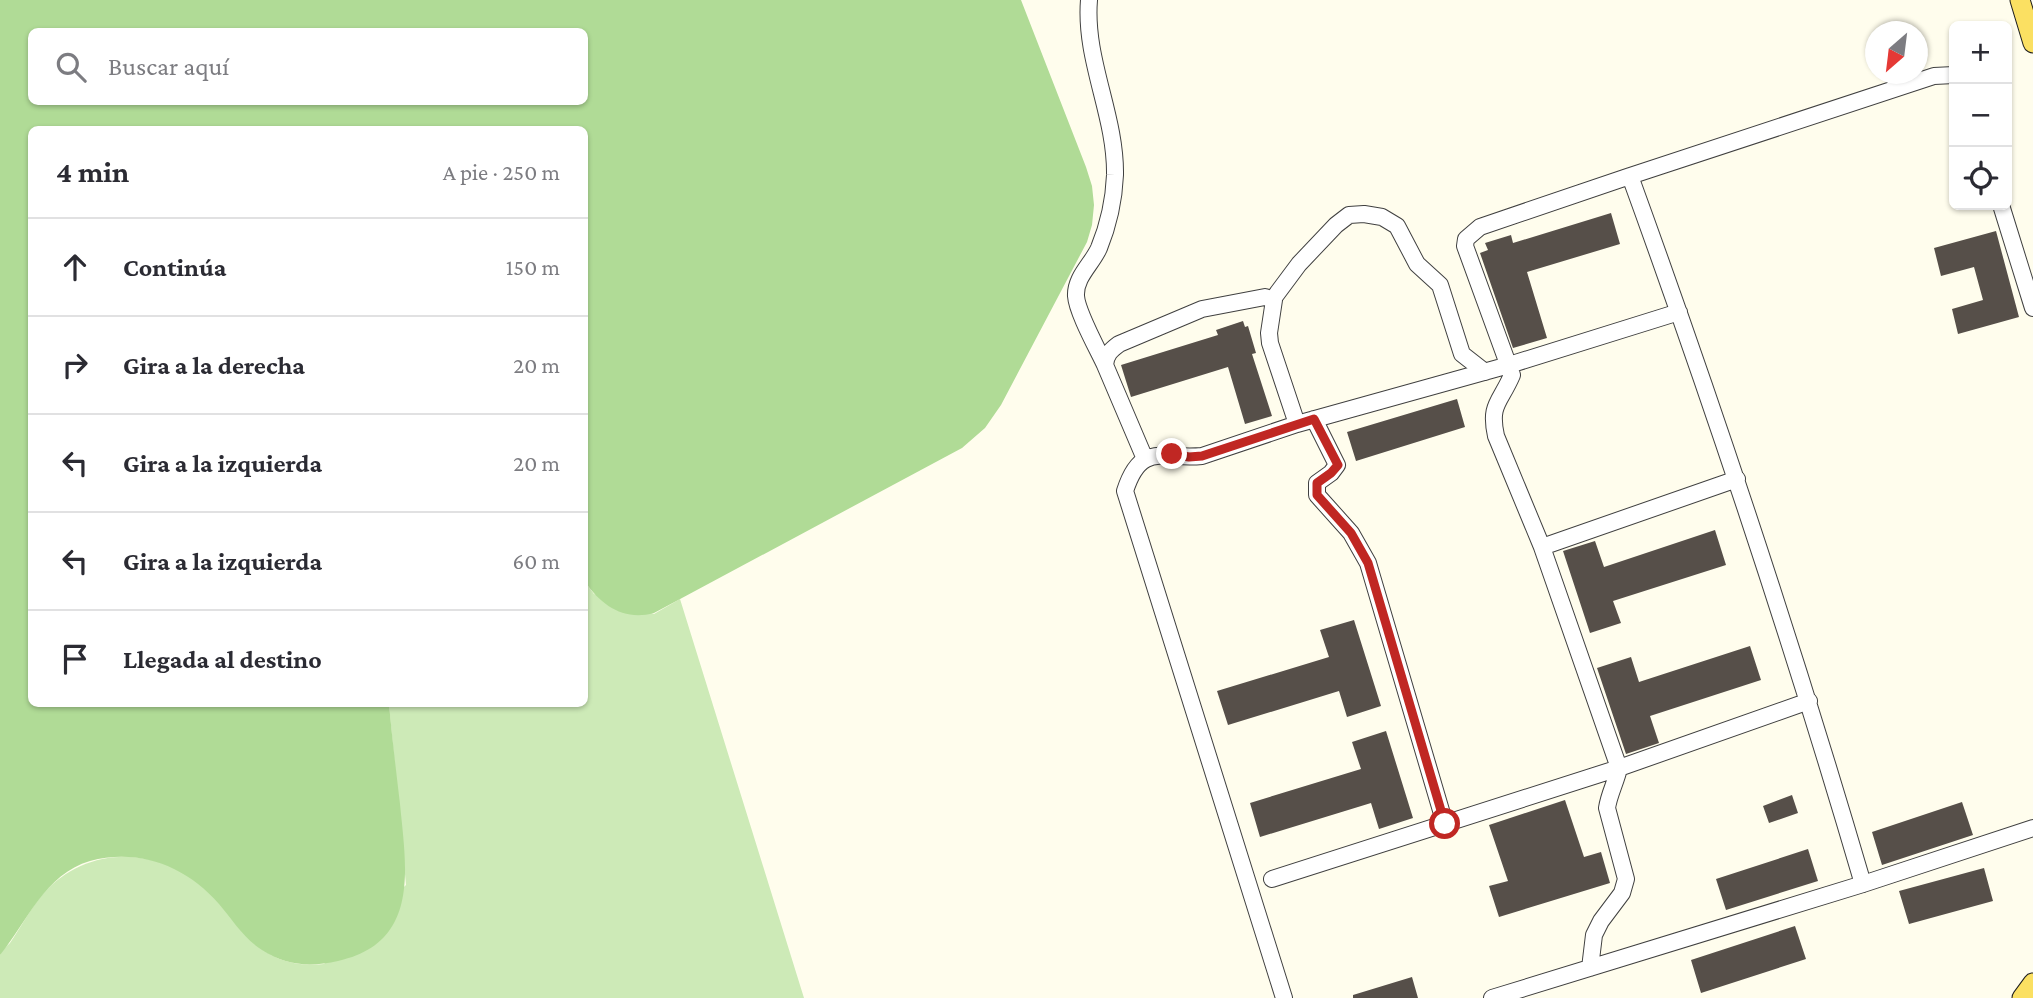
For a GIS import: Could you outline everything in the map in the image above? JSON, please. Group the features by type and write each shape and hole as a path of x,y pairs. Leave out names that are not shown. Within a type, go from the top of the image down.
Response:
{"main road":[{"path":"2020,0 2033,43"},
{"path":"2021,998 2033,983"}],"lane":[{"path":"1089,0 1089,36 1112,131 1115,177 1112,204 1101,242 1078,282 1076,296 1145,459"},
{"path":"1590,968 1594,935 1622,893 1626,879 1607,808 1619,768 1542,547 1496,436 1492,417 1494,407 1512,375 1467,254 1466,239 1480,227 1630,176 1934,76 1949,75"},
{"path":"1630,176 1737,479 1809,701 1863,884"},
{"path":"2003,210 2033,308"},
{"path":"1297,424 1270,343 1273,299 1299,264 1349,215 1382,217 1397,226 1417,264 1440,285 1462,354 1485,372"},
{"path":"1105,365 1110,350 1119,344 1202,309 1265,298 1273,299"},
{"path":"1284,998 1125,491 1129,477 1145,459 1172,454 1202,456 1297,424 1509,365 1679,312"},
{"path":"1314,419 1338,465 1317,483 1317,495 1351,533 1368,563 1445,824"},
{"path":"1542,547 1737,479"},
{"path":"1272,879 1619,768 1809,701"},
{"path":"1493,998 1863,884 2033,828"}],"green space":[{"path":"0,0 1021,0 1086,167 1094,205 1087,242 1001,405 985,428 962,448 654,613 643,615 623,613 615,609 599,598 588,585 588,126 28,126 28,707 389,707 405,853 405,877 396,920 384,938 365,952 338,961 308,964 289,962 271,955 244,935 219,904 192,879 160,863 126,857 90,861 74,867 38,900 0,955"},
{"path":"588,586 594,594 654,614 680,599 804,998 0,998 0,955 30,912 43,894 60,878 78,867 98,860 141,858 182,872 216,899 252,941 281,959 300,964 324,964 406,885 389,707 588,707"}],"building":[{"path":"1611,213 1620,244 1527,272 1547,338 1513,348 1480,253 1488,250 1485,243 1511,235 1513,243"},
{"path":"1996,231 2019,317 1958,334 1952,309 1983,300 1974,267 1941,276 1934,248"},
{"path":"1243,321 1245,327 1248,326 1256,353 1252,354 1272,416 1245,424 1228,367 1131,397 1121,365 1218,335 1216,330"},
{"path":"1457,399 1465,427 1356,461 1347,432"},
{"path":"1715,530 1726,565 1613,601 1621,623 1590,633 1563,551 1595,541 1604,567"},
{"path":"1354,620 1381,706 1347,717 1339,691 1228,725 1217,691 1329,657 1320,630"},
{"path":"1750,646 1761,680 1650,716 1659,743 1626,754 1597,668 1631,657 1639,682"},
{"path":"1386,731 1413,818 1379,829 1371,803 1260,837 1250,803 1361,769 1352,742"},
{"path":"1792,795 1798,813 1769,823 1763,806"},
{"path":"1565,800 1584,857 1601,852 1610,883 1499,917 1489,886 1508,881 1489,825"},
{"path":"1962,802 1973,835 1882,865 1872,832"},
{"path":"1808,849 1818,881 1726,910 1716,879"},
{"path":"1984,868 1993,901 1909,924 1899,891"},
{"path":"1795,926 1806,959 1701,993 1691,960"},
{"path":"1412,977 1418,998 1353,998 1353,995"}],"route":[{"path":"1172,454 1202,456 1314,419 1338,465 1317,483 1317,495 1351,533 1368,563 1445,824"}]}
